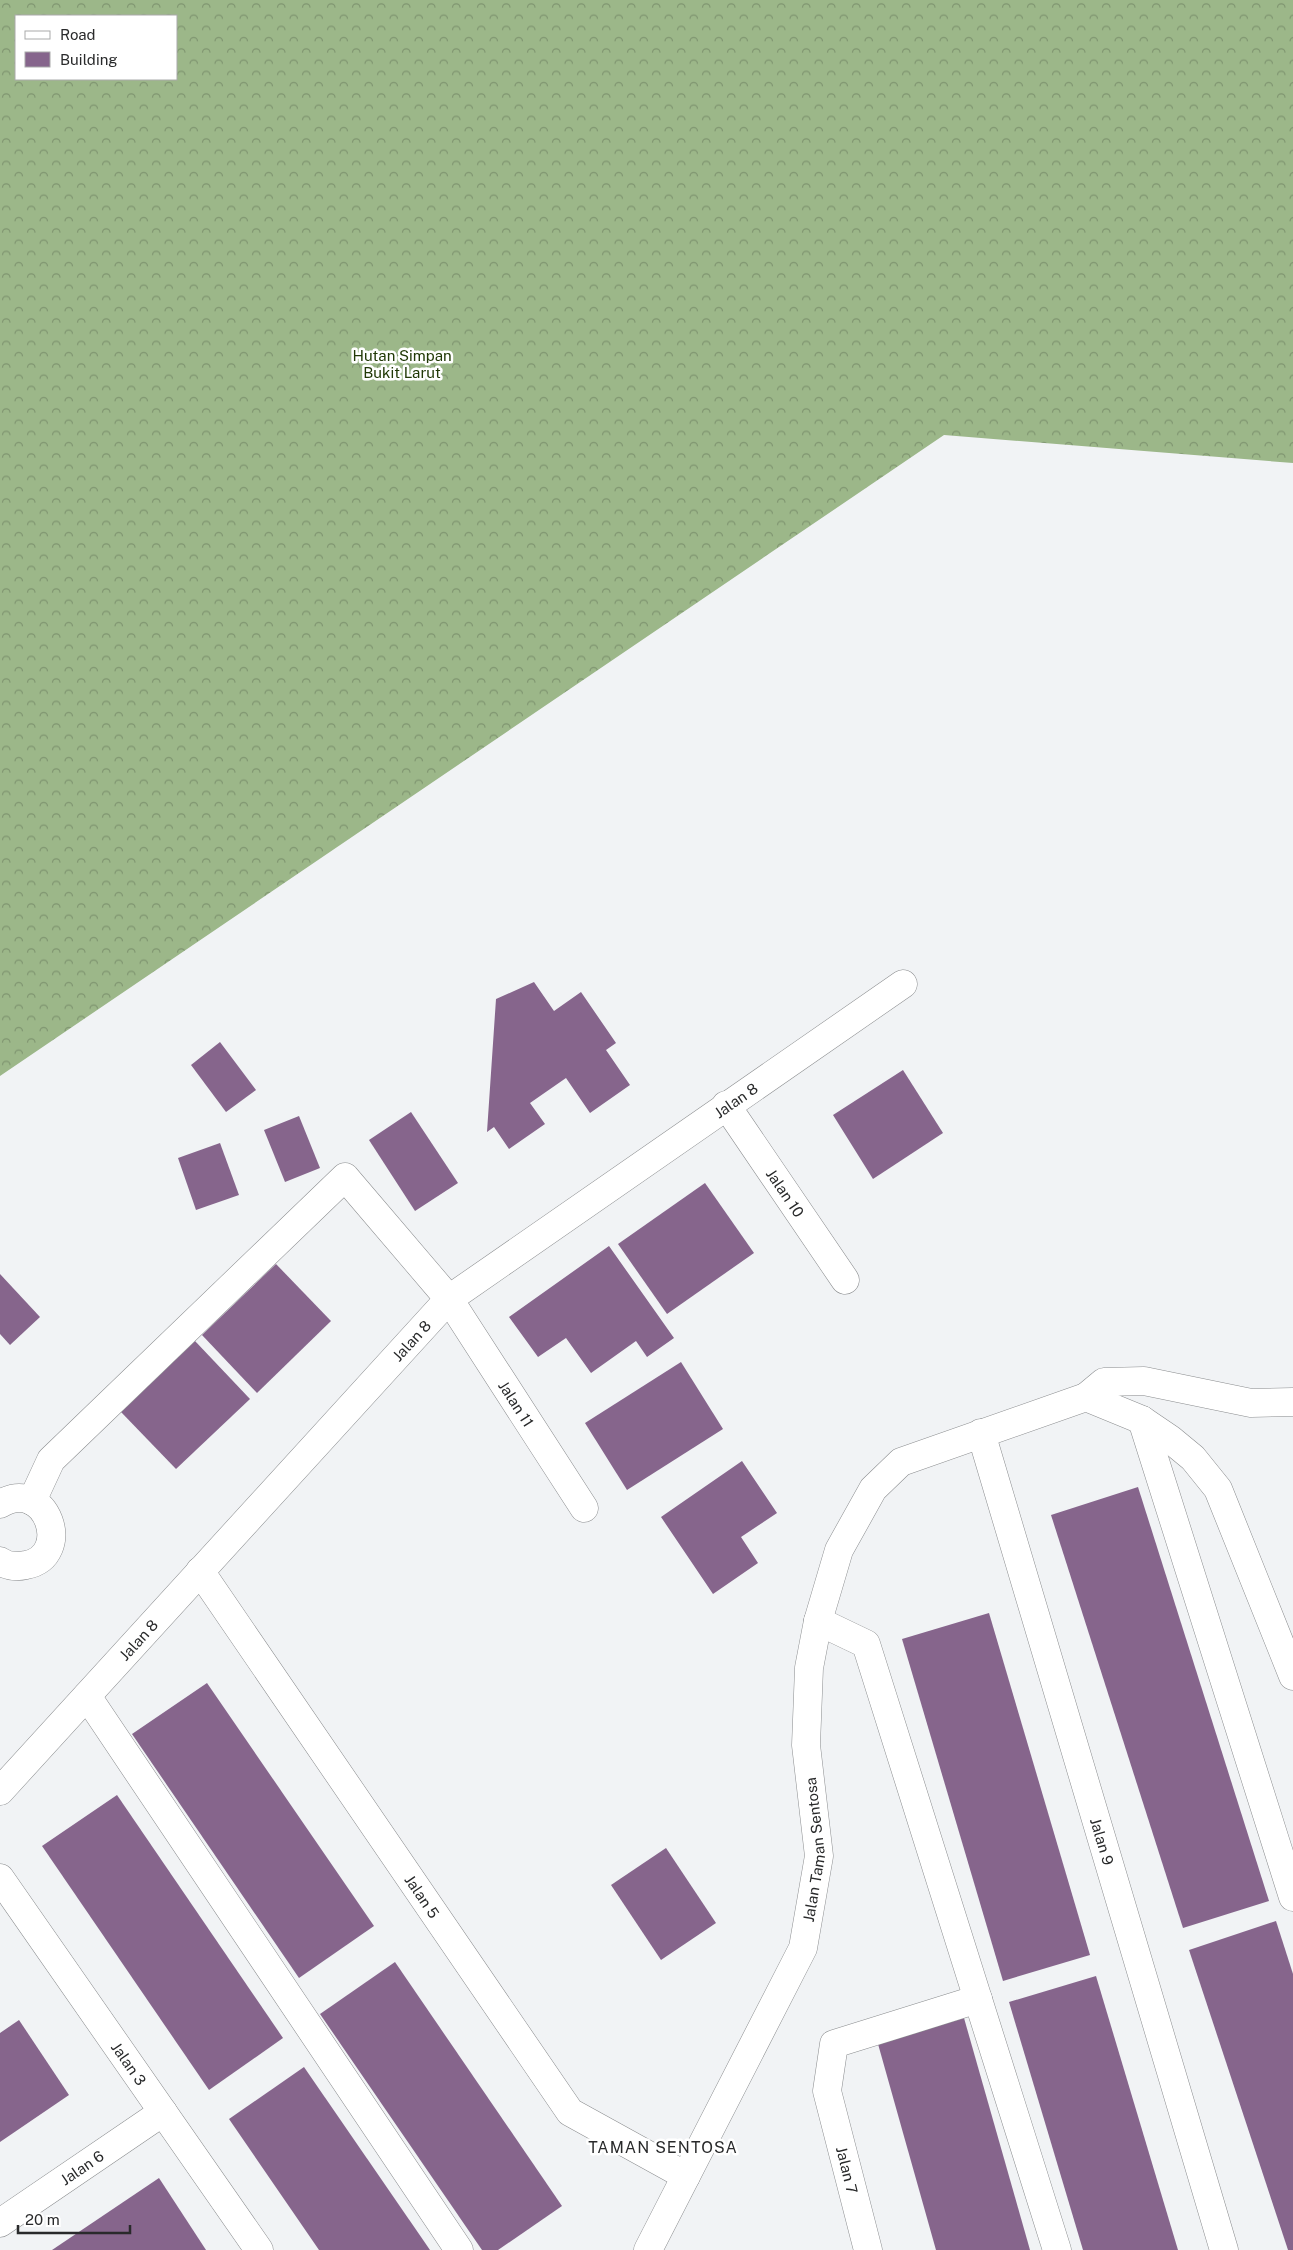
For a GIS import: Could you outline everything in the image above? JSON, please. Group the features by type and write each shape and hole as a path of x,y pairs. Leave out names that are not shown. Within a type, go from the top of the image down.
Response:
{"street":[{"name":"Jalan 8","path":"0,1790 449,1299 903,984"},
{"name":"Jalan 10","path":"726,1105 846,1280"},
{"name":"Jalan 11","path":"32,1501 51,1460 345,1177 449,1299 584,1508"},
{"name":"Jalan Taman Sentosa","path":"648,2250 803,1948 819,1856 806,1745 809,1668 818,1621 839,1550 873,1489 902,1462 1086,1397 1104,1382 1144,1381 1251,1403 1293,1402"},
{"path":"1086,1397 1142,1420 1193,1458 1218,1489 1293,1676"},
{"path":"1142,1420 1293,1897"},
{"name":"Jalan 9","path":"981,1434 1224,2250"},
{"path":"0,1504 6,1500 19,1498 32,1501 43,1509 50,1520 52,1533 49,1546 41,1558 30,1564 17,1567 0,1561"},
{"name":"Jalan 5","path":"200,1571 570,2112 686,2176"},
{"path":"818,1621 866,1644 1057,2250"},
{"path":"87,1696 459,2250"},
{"name":"Jalan 3","path":"0,1878 260,2250"},
{"name":"Jalan 7","path":"868,2250 827,2091 834,2044 978,2000"},
{"name":"Jalan 6","path":"0,2223 164,2112"}],"green space":[{"name":"Hutan Simpan Bukit Larut","path":"0,0 1293,0 1293,463 944,435 0,1076"}],"building":[{"path":"534,982 554,1011 581,992 616,1043 606,1050 630,1085 590,1113 566,1078 530,1103 545,1124 509,1149 494,1127 487,1132 496,999"},
{"path":"220,1042 256,1090 226,1112 191,1065"},
{"path":"903,1070 943,1133 873,1179 833,1115"},
{"path":"411,1112 458,1183 415,1211 369,1140"},
{"path":"299,1116 320,1168 285,1182 264,1130"},
{"path":"220,1143 239,1195 196,1210 178,1158"},
{"path":"705,1183 754,1253 667,1314 618,1244"},
{"path":"609,1246 674,1338 647,1357 636,1341 591,1373 566,1338 538,1357 509,1317"},
{"path":"276,1264 331,1321 257,1393 202,1335"},
{"path":"0,1274 40,1317 10,1345 0,1334"},
{"path":"195,1341 250,1399 176,1469 121,1412"},
{"path":"681,1362 723,1429 627,1490 585,1423"},
{"path":"742,1461 777,1513 741,1537 758,1563 713,1594 661,1517"},
{"path":"1138,1487 1269,1901 1183,1928 1051,1515"},
{"path":"989,1613 1090,1955 1003,1981 902,1639"},
{"path":"207,1683 374,1926 299,1978 132,1734"},
{"path":"117,1795 283,2038 209,2090 42,1846"},
{"path":"666,1848 716,1923 661,1960 611,1885"},
{"path":"1276,1921 1293,1974 1293,2250 1288,2250 1189,1950"},
{"path":"395,1962 562,2206 498,2250 482,2250 320,2014"},
{"path":"1096,1976 1178,2250 1083,2250 1009,2002"},
{"path":"964,2018 1030,2250 936,2250 878,2044"},
{"path":"19,2020 69,2095 0,2142 0,2033"},
{"path":"304,2067 430,2250 319,2250 229,2119"},
{"path":"159,2178 206,2250 52,2250"}],"district":[{"name":"TAMAN SENTOSA","path":"663,2147"}]}
